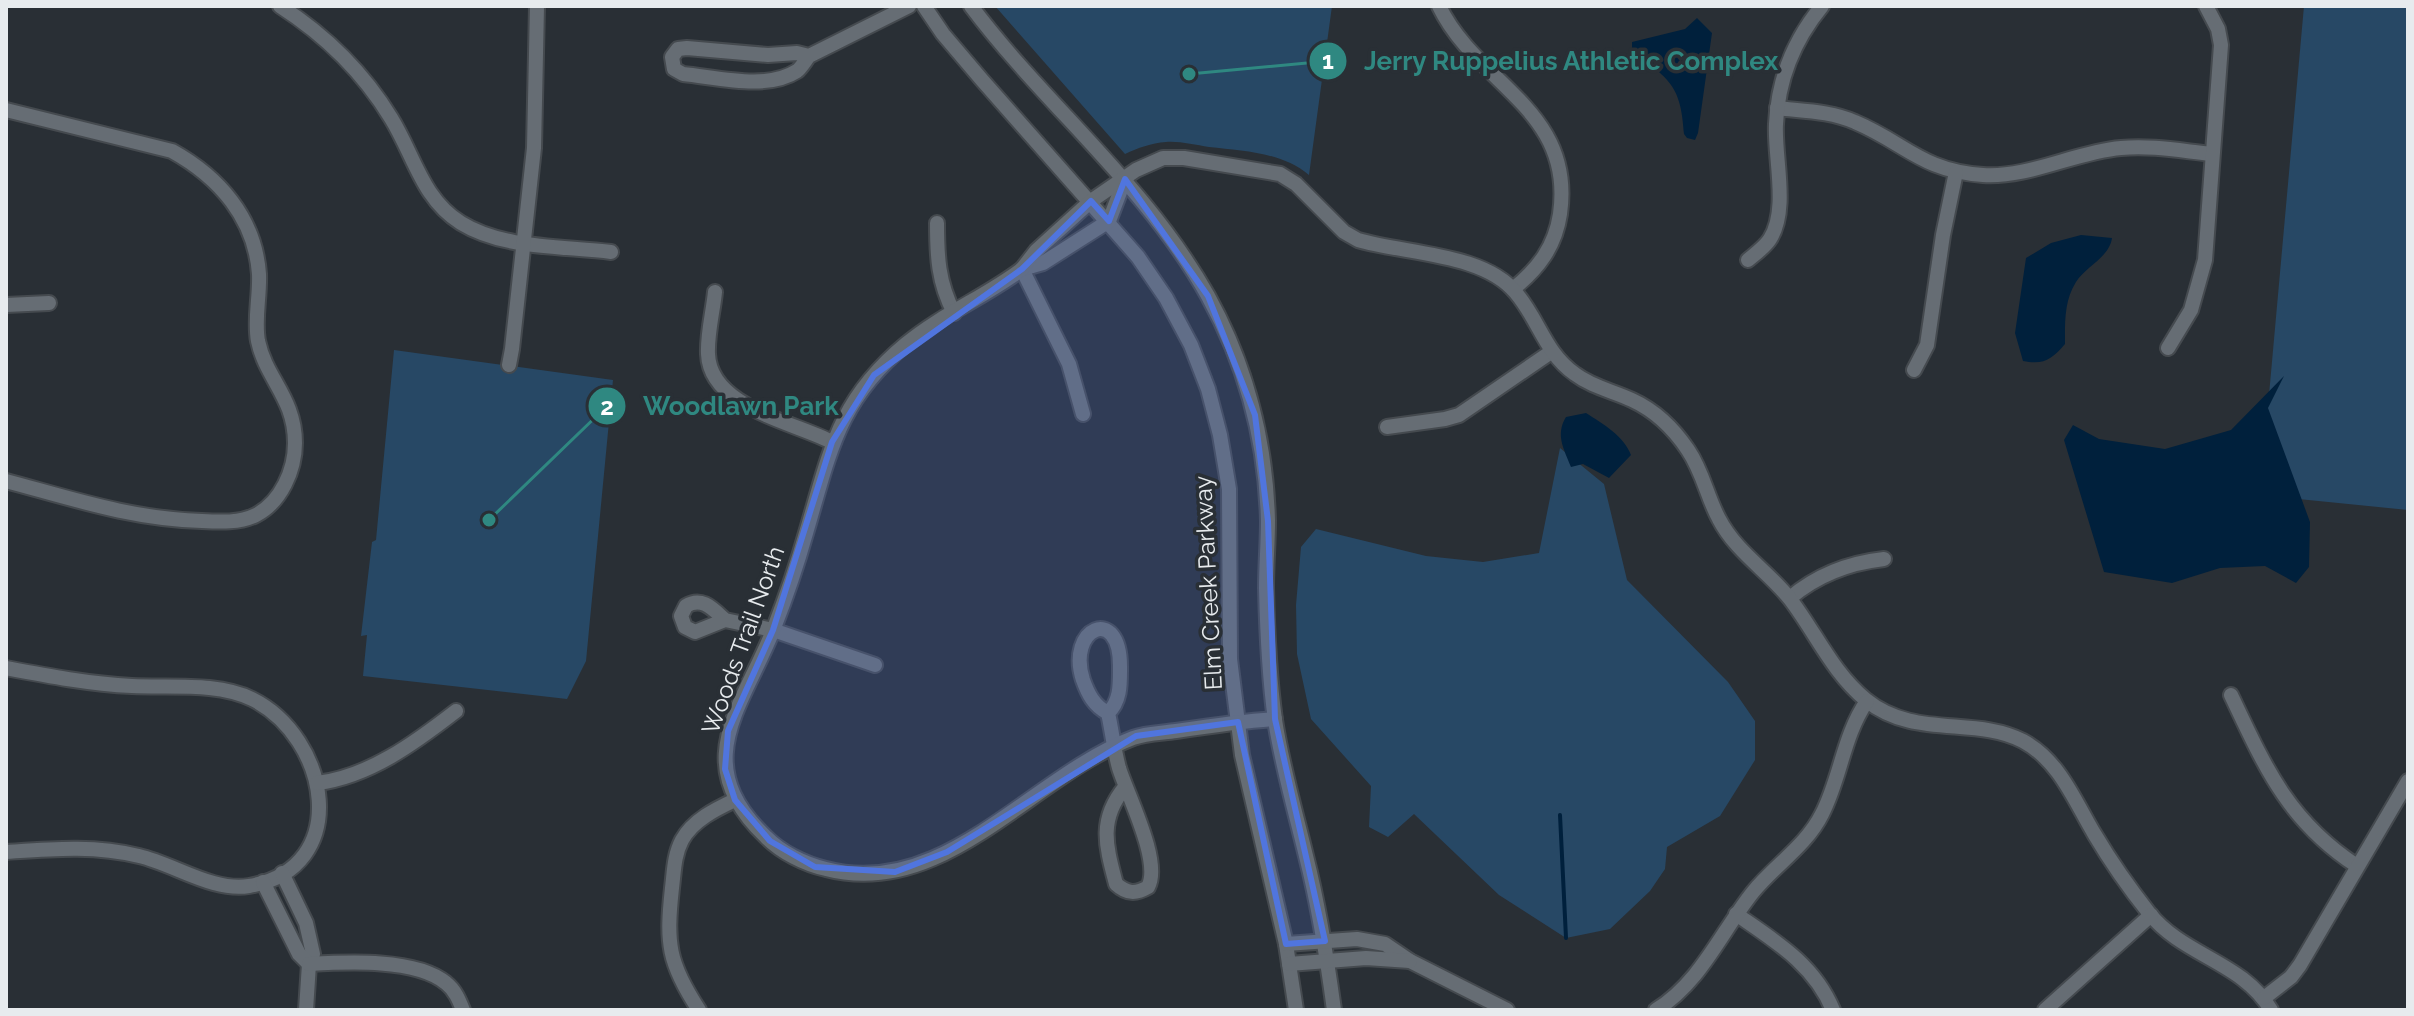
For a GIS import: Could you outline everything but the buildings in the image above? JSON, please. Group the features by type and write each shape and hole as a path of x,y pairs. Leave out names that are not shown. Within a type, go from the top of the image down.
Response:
{"street":[{"path":"280,6 302,20 351,64 373,91 393,120 430,195 444,211 483,233 525,242 611,252"},
{"path":"302,20 311,6"},
{"path":"509,365 534,148 537,6"},
{"path":"809,56 687,48 678,49 672,57 674,69 683,74 754,81 777,79 798,70 809,56 909,6"},
{"name":"Elm Creek Parkway","path":"924,6 982,80 1138,257 1166,298 1191,345 1208,389 1229,489 1230,659 1238,722 1253,808 1286,944 1296,1010"},
{"path":"971,6 1022,67 1125,179 1169,235 1208,296 1243,374 1255,415 1268,521 1268,650 1275,719 1281,757 1325,941 1334,1010"},
{"path":"1439,6 1456,34 1546,132 1560,167 1561,202 1552,246 1540,265 1513,289 1551,352 1579,377 1631,399 1662,419 1700,469 1718,518 1734,542 1790,598 1840,675 1867,701 1910,722 2004,735 2023,741 2041,754 2056,769 2096,836 2151,915 2187,946 2232,969 2268,1004 2300,965 2357,866 2407,788"},
{"path":"1748,260 1770,239 1776,223 1779,197 1775,135 1779,88 1797,42 1822,6"},
{"path":"2168,348 2181,329 2200,285 2205,260 2221,45 2218,29 2206,6"},
{"path":"1777,108 1825,113 1852,120 1936,167 1986,176 2120,148 2212,154"},
{"path":"6,110 172,151 195,164 234,202 256,248 259,343 269,370 285,397 292,417 295,444 291,466 279,494 257,514 242,520 175,520 124,513 74,502 6,481"},
{"name":"Woods Trail North","path":"1022,269 1036,251 1091,201 1136,170 1163,158 1200,160 1280,174 1296,184 1344,232 1358,240 1482,268 1513,289"},
{"path":"1914,370 1927,345 1943,235 1956,172"},
{"path":"1109,221 1125,179"},
{"name":"Woods Trail North","path":"1109,221 1043,263 1022,269 907,343 858,394 832,442 806,533 773,630 728,731 725,769 735,800 770,841 815,867 841,874 870,876 921,865 947,852 1115,746 1136,736 1275,719"},
{"path":"937,223 937,267 942,288 954,313"},
{"path":"1022,269 1069,364 1083,414"},
{"path":"715,292 708,356 717,383 734,399 832,442"},
{"path":"6,305 49,303"},
{"path":"1387,427 1459,415 1551,352"},
{"path":"1790,598 1821,577 1840,569 1884,559"},
{"path":"725,620 773,630 875,665"},
{"path":"1102,628 1113,633 1118,643 1120,663 1116,706 1108,713 1100,709 1087,693 1079,669 1079,651 1085,636 1092,630 1102,628"},
{"path":"6,668 130,686 227,690 239,694 268,709 301,744 317,783 318,818 313,840 296,864 263,882 234,888 217,885 172,865 106,850 71,847 6,852"},
{"path":"2231,695 2264,764 2286,800 2313,832 2357,866"},
{"path":"1656,1010 1672,1001 1690,982 1756,888 1803,843 1833,791 1845,741 1867,701"},
{"path":"317,783 347,778 366,770 456,711"},
{"path":"1108,713 1125,787 1133,799 1153,872 1148,887 1129,893 1116,884 1108,854 1106,823 1114,801 1125,787"},
{"path":"699,1010 677,973 668,939 675,859 682,840 692,828 704,817 735,800"},
{"path":"282,873 306,923 313,954 309,964 306,1010"},
{"path":"263,882 299,954 309,964 360,963 423,971 448,984 463,1010"},
{"path":"1736,914 1794,954 1813,975 1833,1010"},
{"path":"2045,1010 2151,915"},
{"path":"1286,944 1357,939 1385,944 1410,961 1507,1010"},
{"path":"1289,964 1366,958 1410,961"}],"highlighted area":[{"path":"1125,179 1208,296 1255,415 1268,521 1275,719 1325,941 1286,944 1238,722 1136,736 947,852 895,872 815,867 770,841 735,800 725,769 728,731 773,630 832,442 874,375 1022,269 1091,201 1109,221"}],"shaded area":[{"path":"995,6 1332,6 1309,175 1274,157 1182,143 1155,143 1125,154"},
{"path":"2304,6 2408,6 2408,510 2260,495"},
{"path":"1697,18 1712,33 1695,140 1684,134 1680,104 1671,84 1632,50 1632,42 1685,29"},
{"path":"2081,235 2112,238 2107,251 2080,276 2072,289 2066,312 2065,344 2047,360 2023,361 2015,333 2026,258 2051,243"},
{"path":"394,350 613,380 586,661 567,699 363,676 367,635 361,636 372,542 376,540"},
{"path":"2284,376 2268,408 2310,522 2309,567 2296,583 2265,566 2220,568 2172,583 2104,572 2064,440 2073,425 2099,439 2165,449 2231,430"},
{"path":"1586,413 1618,436 1631,455 1609,478 1583,464 1571,467 1563,448 1561,430 1566,417"},
{"path":"1560,448 1604,484 1627,580 1728,682 1755,721 1755,760 1720,816 1667,847 1665,869 1650,891 1610,929 1566,938 1499,895 1414,814 1388,837 1369,827 1371,786 1311,719 1297,654 1296,605 1301,547 1316,529 1426,556 1483,562 1539,553"}],"waterway":[{"path":"1560,815 1566,938"}],"place":[{"name":"Jerry Ruppelius Athletic Complex","path":"1189,74"},
{"name":"Woodlawn Park","path":"489,520"}]}
